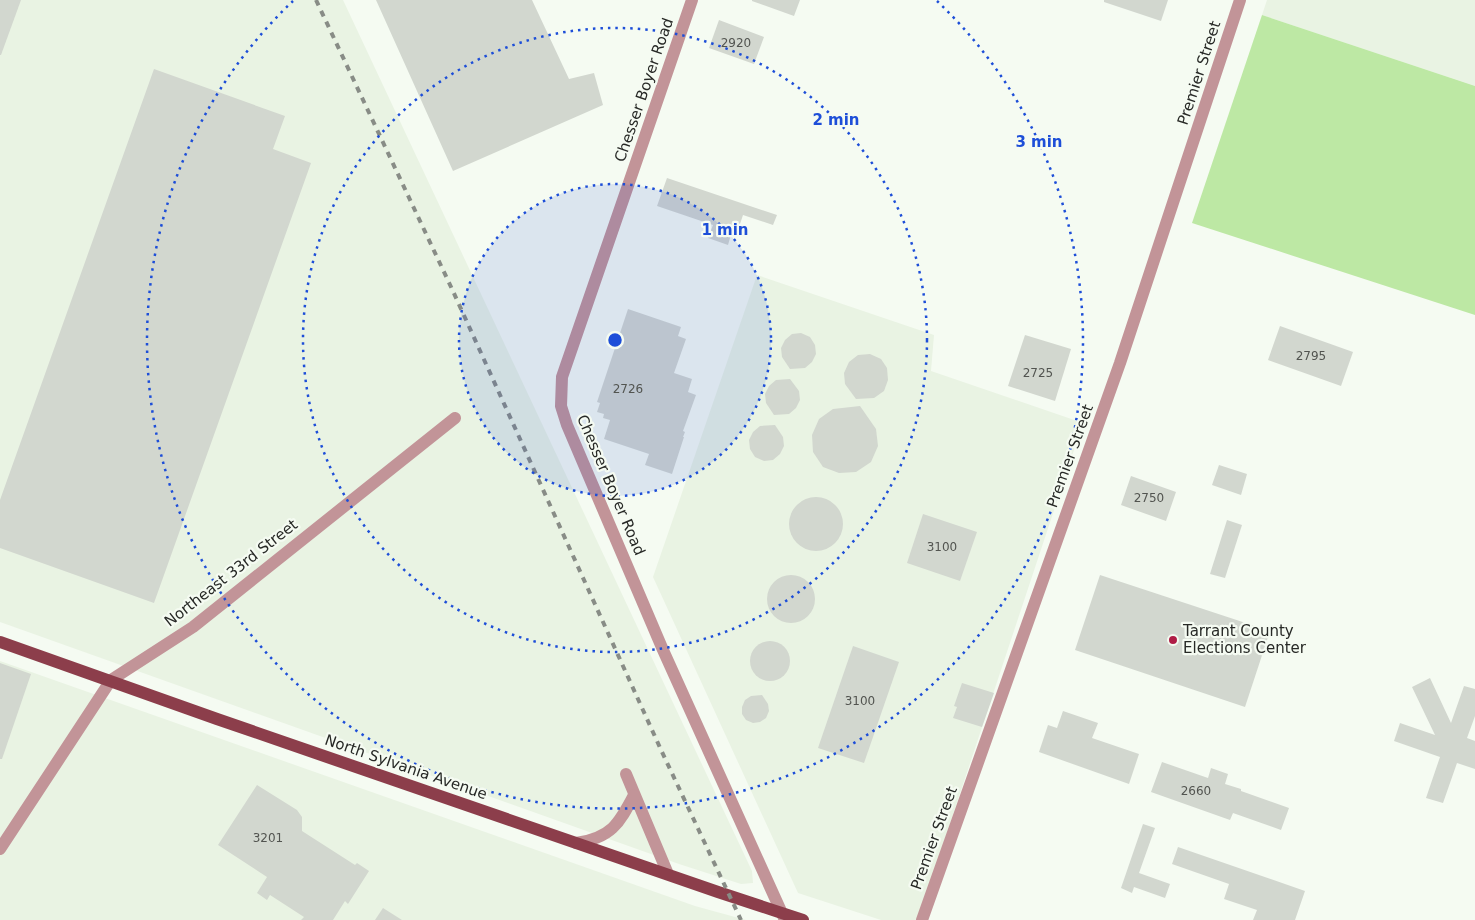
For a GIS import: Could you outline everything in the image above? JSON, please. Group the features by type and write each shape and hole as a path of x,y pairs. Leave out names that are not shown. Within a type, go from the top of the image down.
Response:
{"main road":[{"name":"North Sylvania Avenue","path":"0,642 217,719 668,874 783,916 802,920"}],"street":[{"name":"Chesser Boyer Road","path":"692,0 562,377 561,406 567,425 663,650 783,916"},
{"name":"Premier Street","path":"922,920 1120,363 1240,0"},
{"name":"Northeast 33rd Street","path":"0,849 110,680 193,627 455,418"},
{"path":"626,774 668,874"},
{"path":"576,843 591,841 608,833 622,819 634,795"}],"shaded area":[{"path":"0,0 343,0 752,871 753,883 741,884 679,864 0,622"},
{"path":"1267,0 1475,0 1475,86 1262,15"},
{"path":"757,275 934,335 931,371 1083,423 918,920 881,920 798,893 653,577"},
{"path":"0,661 695,906 746,920 0,920"}],"green space":[{"path":"1262,15 1475,86 1475,315 1192,223"}],"building":[{"path":"0,0 21,0 1,55 0,55"},
{"path":"376,0 532,0 569,79 594,73 603,105 453,171"},
{"path":"752,0 800,0 794,16"},
{"path":"1104,0 1168,0 1161,21 1104,2"},
{"path":"719,20 764,37 754,64 709,48"},
{"path":"154,69 285,116 273,149 311,163 154,603 0,548 0,500"},
{"path":"667,178 777,215 773,225 743,215 737,233 732,231 728,245 708,238 713,225 657,206"},
{"path":"628,309 681,327 678,336 686,339 674,373 692,379 688,392 696,395 683,431 685,432 684,437 672,474 645,465 649,454 604,439 610,420 603,418 604,414 597,412 600,403 597,402"},
{"path":"1280,326 1353,352 1341,386 1268,360"},
{"path":"801,333 810,337 815,345 816,354 812,362 805,368 790,369 782,357 781,348 785,340 792,334"},
{"path":"1025,335 1071,349 1055,401 1008,386"},
{"path":"870,354 881,359 887,368 888,380 884,391 874,398 856,399 845,384 844,373 849,362 858,355"},
{"path":"790,379 799,391 800,400 796,408 789,414 774,415 766,403 765,394 769,386 776,380"},
{"path":"860,406 876,429 878,446 871,462 856,472 839,473 823,467 813,452 812,435 819,419 833,409"},
{"path":"775,425 783,437 784,446 780,454 773,460 764,461 755,457 750,449 749,440 753,432 760,426"},
{"path":"1219,465 1247,474 1241,495 1212,485"},
{"path":"1131,476 1176,492 1166,521 1121,505"},
{"path":"811,497 821,497 831,501 839,509 843,524 839,539 831,547 821,551 811,551 801,547 793,539 789,529 789,519 793,509 801,501"},
{"path":"923,514 977,532 960,581 907,563"},
{"path":"1227,520 1242,525 1225,578 1210,574"},
{"path":"791,575 800,577 808,582 813,590 815,599 813,608 808,616 800,621 791,623 782,621 774,616 769,608 767,599 769,590 774,582 782,577"},
{"name":"Tarrant County Elections Center","path":"1100,575 1270,631 1245,707 1075,650"},
{"path":"774,641 781,644 787,650 790,661 789,669 781,678 774,681 766,681 759,678 751,669 750,657 753,650 762,642"},
{"path":"853,646 899,662 864,763 818,748"},
{"path":"0,663 31,674 2,759 0,759"},
{"path":"1430,678 1451,723 1464,686 1475,689 1475,716 1467,738 1475,741 1475,769 1457,763 1443,803 1426,798 1440,757 1394,741 1400,723 1435,735 1412,687"},
{"path":"962,683 994,693 982,727 953,718 957,707 954,706"},
{"path":"762,695 768,704 769,711 766,718 760,722 753,723 746,720 742,714 745,700 751,696"},
{"path":"1063,711 1098,723 1092,738 1139,754 1129,784 1039,752 1048,725 1057,728"},
{"path":"1162,762 1208,778 1211,768 1228,774 1225,784 1289,808 1281,830 1233,813 1230,820 1151,792"},
{"path":"257,785 297,810 302,817 302,831 355,865 357,863 369,871 348,904 345,901 333,920 301,920 304,917 270,895 267,900 257,893 267,877 218,845"},
{"path":"1143,824 1155,828 1139,873 1170,884 1165,898 1134,887 1132,893 1121,888"},
{"path":"1178,847 1305,891 1295,920 1253,920 1257,910 1224,899 1229,884 1172,864"},
{"path":"383,908 402,920 375,920"}],"railway":[{"path":"316,0 452,289 662,752 741,920"}],"place":[{"name":"Tarrant County Elections Center","path":"1173,640"}]}
